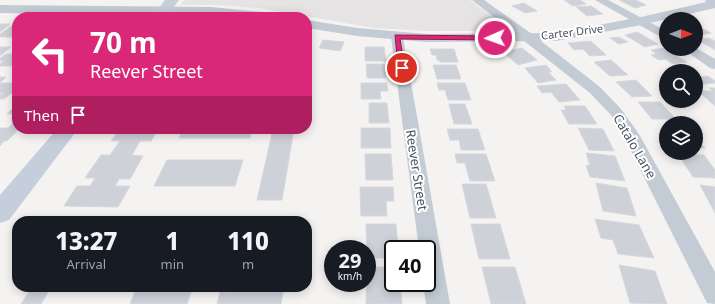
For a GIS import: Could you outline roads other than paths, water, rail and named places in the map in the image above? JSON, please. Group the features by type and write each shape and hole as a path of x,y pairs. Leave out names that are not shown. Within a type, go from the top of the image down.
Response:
{"main road":[{"path":"0,213 64,134"}],"street":[{"name":"Catalo Lane","path":"477,0 528,37 595,90 616,112 631,134 715,295"},
{"path":"600,0 659,32"},
{"path":"710,0 715,3"},
{"name":"Carter Drive","path":"312,25 397,37 462,39 556,36 641,21 715,3"},
{"path":"0,9 165,9 221,12"},
{"name":"Reever Street","path":"397,37 438,304"},
{"path":"700,56 715,65"}]}
